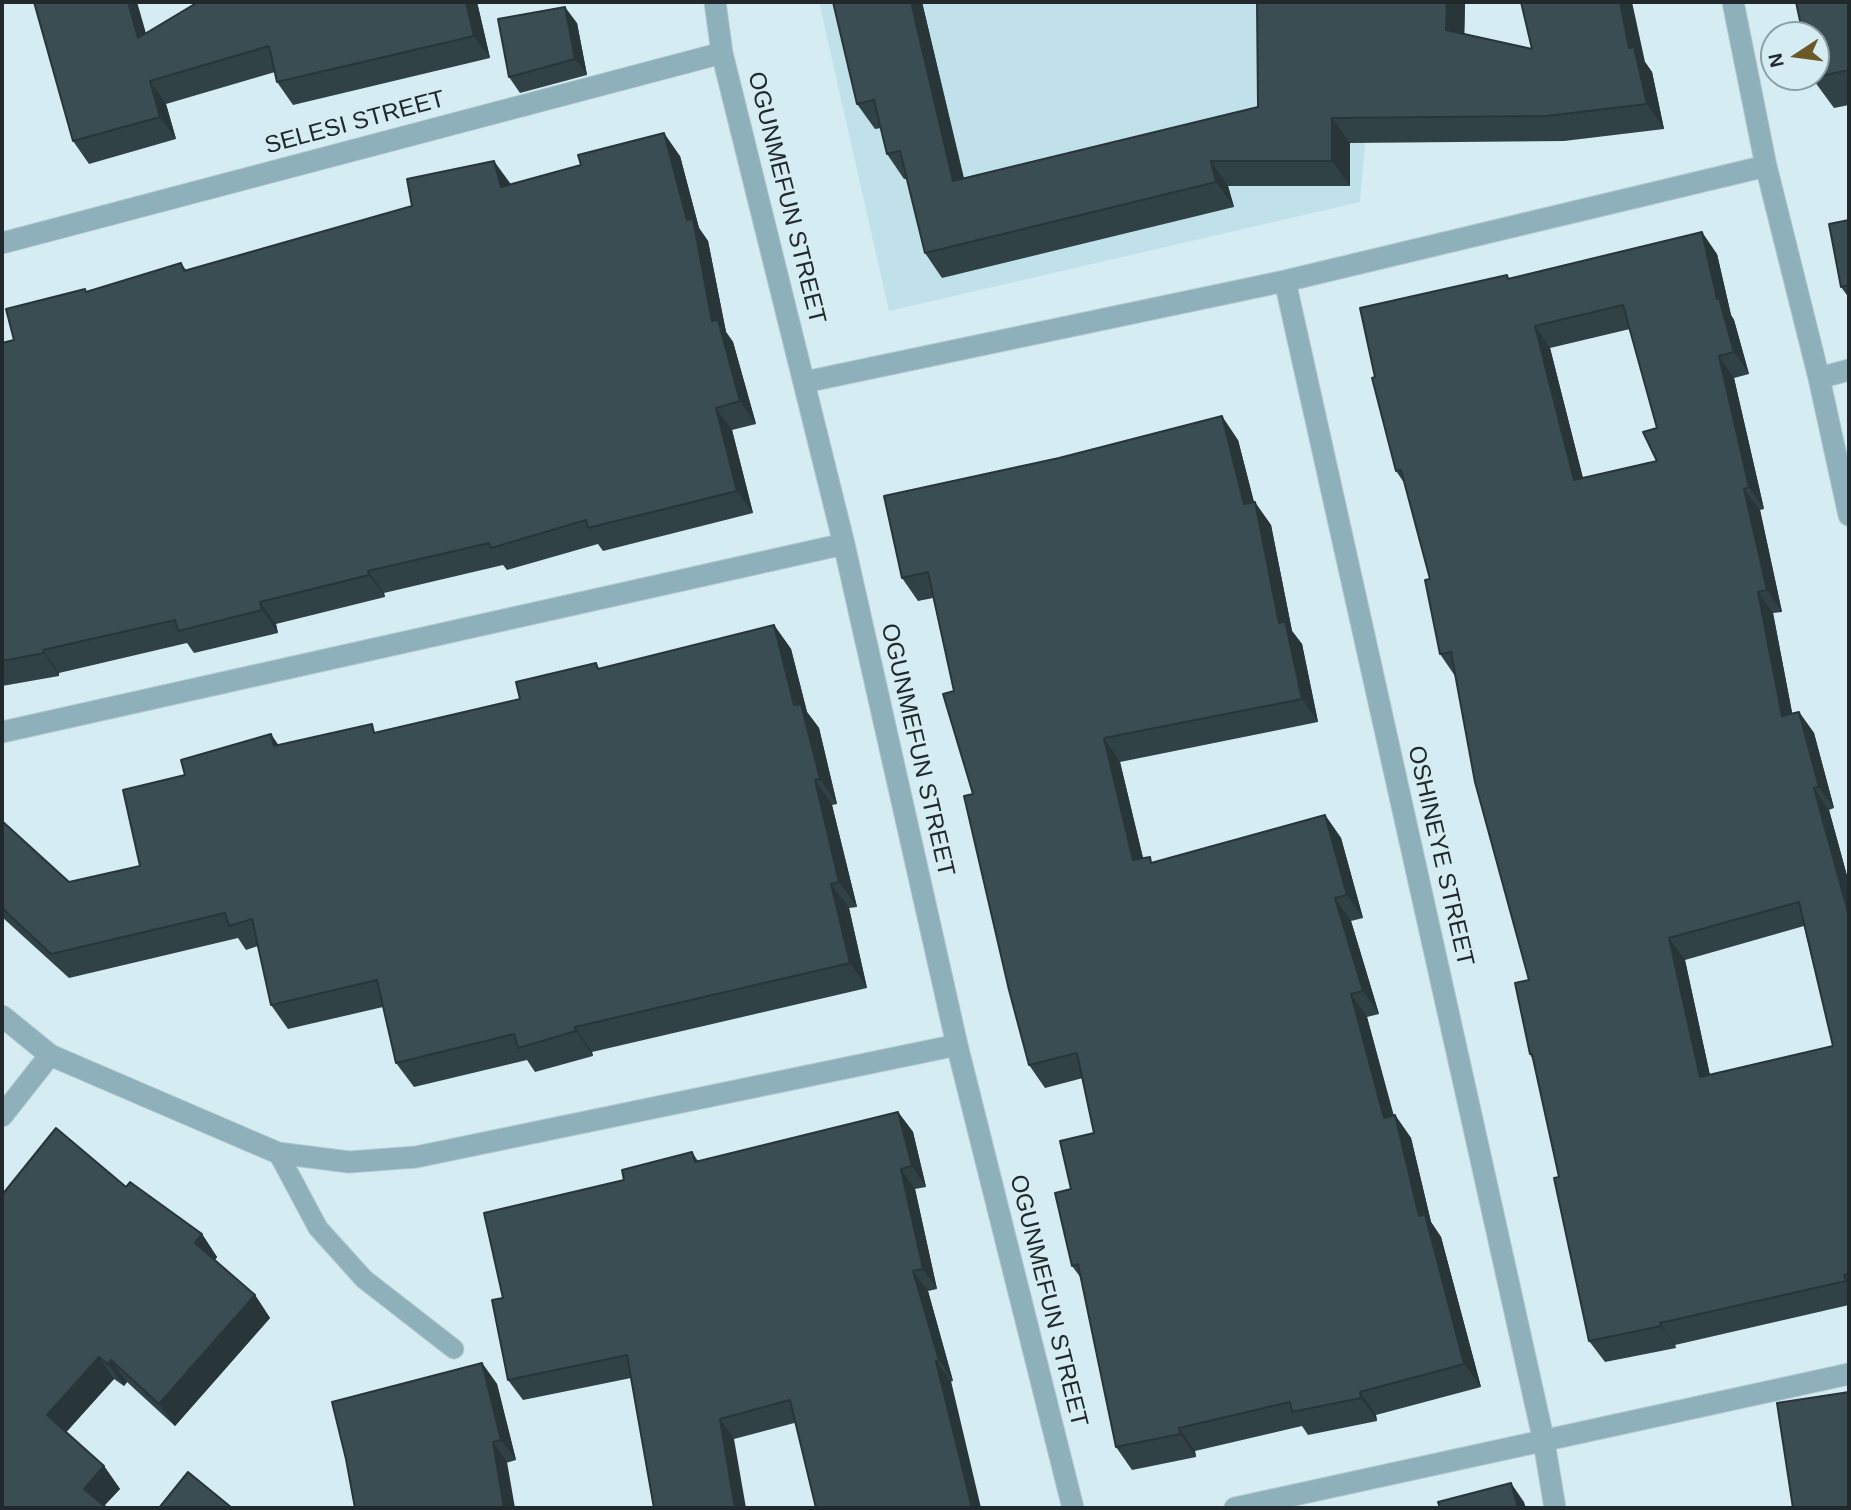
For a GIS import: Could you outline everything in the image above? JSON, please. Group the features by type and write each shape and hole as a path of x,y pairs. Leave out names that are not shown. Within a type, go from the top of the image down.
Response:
{"street":[{"name":"OGUNMEFUN STREET","path":"715,2 722,53 844,544 957,1045 1073,1508"},
{"path":"1733,2 1766,166 1819,377 1849,515"},
{"name":"SELESI STREET","path":"2,243 722,53"},
{"path":"805,382 1285,281 1766,166"},
{"name":"OSHINEYE STREET","path":"1285,281 1544,1442 1555,1508"},
{"path":"1819,377 1849,370"},
{"path":"2,732 844,544"},
{"path":"2,1016 50,1055 278,1153 349,1162 416,1157 957,1045"},
{"path":"2,1116 50,1055"},
{"path":"1235,1508 1849,1374"}],"lane":[{"path":"278,1153 318,1228 364,1279 454,1349"}],"shaded area":[{"path":"819,2 1377,2 1360,202 889,311"}],"building":[{"path":"34,2 128,2 138,38 198,2 466,2 474,36 277,82 269,46 150,81 160,117 73,141"},
{"path":"833,2 911,2 953,181 1258,107 1257,2 1447,2 1446,30 1532,49 1521,2 1620,2 1629,48 1634,47 1647,104 1547,116 1332,118 1332,161 1211,161 1216,182 925,253 900,151 887,154 874,100 857,104"},
{"path":"1796,2 1849,2 1849,70 1830,74 1830,21 1800,21"},
{"path":"565,7 575,59 509,77 498,19"},
{"path":"664,133 687,220 693,219 712,321 718,320 740,401 716,408 737,491 588,528 586,520 491,548 489,543 368,571 369,575 260,602 262,610 178,631 175,620 2,661 2,343 14,340 6,309 85,289 86,292 181,263 184,271 412,206 407,179 494,161 501,187 581,165 578,155"},
{"path":"1849,220 1849,285 1841,287 1829,224"},
{"path":"1702,232 1717,299 1719,298 1734,352 1719,356 1749,487 1744,489 1767,590 1758,592 1782,716 1799,712 1819,787 1814,788 1849,916 1849,1274 1844,1275 1846,1281 1589,1341 1554,1178 1559,1177 1515,983 1529,980 1475,782 1451,652 1440,654 1425,580 1430,579 1401,470 1396,471 1372,378 1375,377 1360,308 1507,275 1508,279","holes":["1623,305 1657,428 1643,432 1657,461 1574,480 1535,326","1799,902 1833,1046 1700,1077 1669,938"]},
{"path":"1222,416 1244,504 1255,502 1279,623 1285,621 1302,699 1104,738 1133,860 1150,857 1151,863 1325,815 1347,895 1335,898 1363,991 1351,994 1384,1118 1395,1115 1419,1216 1425,1214 1464,1364 1360,1392 1361,1398 1292,1412 1290,1402 1179,1428 1180,1434 1116,1447 1078,1264 1072,1266 1055,1193 1071,1189 1060,1141 1094,1133 1077,1053 1029,1065 964,796 973,794 943,694 954,691 928,572 902,578 884,496 1059,458"},
{"path":"774,625 794,705 801,704 820,779 815,780 839,882 831,884 850,963 575,1027 576,1031 518,1048 514,1034 396,1063 377,980 271,1005 252,919 229,926 225,913 51,954 2,908 2,821 69,882 140,866 123,790 185,775 181,760 271,734 274,746 372,724 374,733 520,699 516,682 596,663 598,669"},
{"path":"898,1112 912,1166 901,1169 923,1269 913,1271 939,1360 936,1361 972,1508 816,1508 790,1400 720,1419 735,1508 654,1508 627,1355 508,1380 492,1300 503,1298 484,1213 624,1180 622,1170 692,1152 695,1162"},
{"path":"56,1128 126,1187 130,1182 202,1234 195,1243 255,1295 159,1404 111,1360 108,1364 99,1357 47,1415 104,1466 84,1489 107,1508 2,1508 2,1195"},
{"path":"482,1363 501,1440 493,1442 504,1508 355,1508 332,1402"},
{"path":"1849,1392 1849,1508 1793,1508 1777,1403"},
{"path":"188,1472 232,1508 159,1508"},
{"path":"1511,1483 1518,1508 1440,1508 1438,1502"}]}
